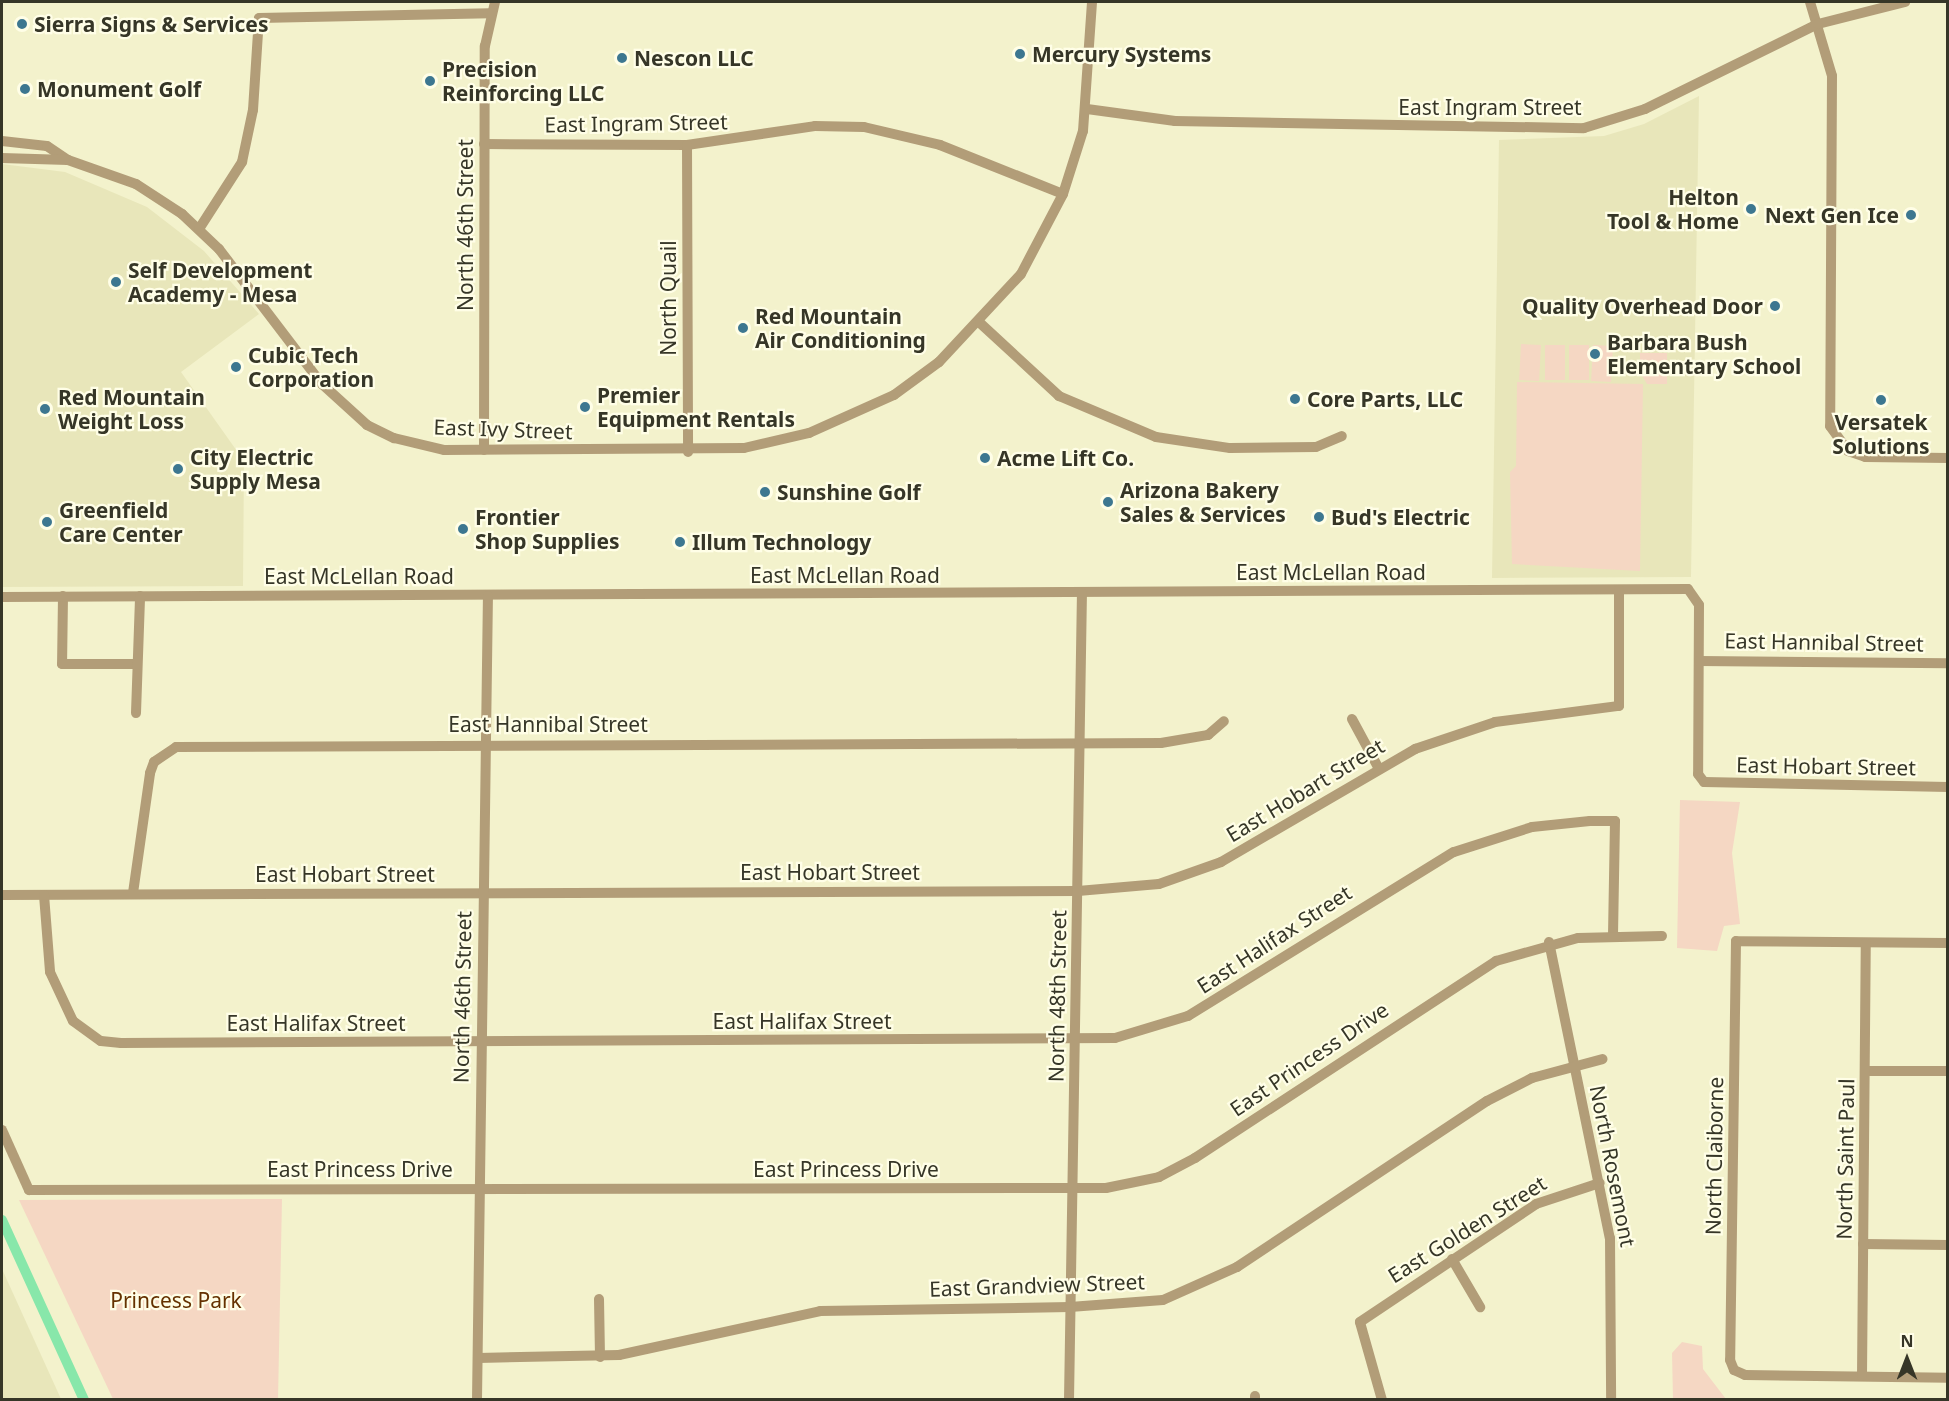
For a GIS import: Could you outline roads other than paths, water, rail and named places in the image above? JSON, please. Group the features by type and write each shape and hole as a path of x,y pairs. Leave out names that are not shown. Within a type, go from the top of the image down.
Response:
{"street":[{"name":"North 46th Street","path":"484,450 484,144 490,13 495,2"},
{"path":"1092,2 1087,110 1063,194 1021,274 980,323 1059,396 1156,437 1252,448 1316,447 1342,436"},
{"path":"1810,2 1832,76 1829,410 1838,442 1865,457 1947,458"},
{"name":"East Ingram Street","path":"1087,110 1184,122 1584,128 1645,109 1818,24 1905,2"},
{"path":"199,229 231,186 244,154 254,110 259,18 490,13"},
{"name":"East Ingram Street","path":"484,144 687,145 814,126 864,127 941,145 1063,194"},
{"name":"East Ivy Street","path":"2,141 47,146 68,160 136,184 199,229 322,384 351,413 418,445 484,450 688,452 744,448 835,424 894,395 980,323"},
{"name":"North Quail","path":"687,145 688,452"},
{"name":"East Ivy Street","path":"2,158 68,160"},
{"name":"East McLellan Road","path":"2,597 1688,589 1699,605 1700,661"},
{"name":"East Hobart Street","path":"2,895 1078,891 1159,884 1221,862 1378,767 1495,722 1618,706 1619,590"},
{"name":"North 48th Street","path":"1069,1400 1082,593"},
{"path":"63,596 62,664 136,664"},
{"path":"136,713 140,596"},
{"name":"North 46th Street","path":"477,1400 488,596"},
{"name":"East Hobart Street","path":"1700,661 1698,774 1704,783 1947,787"},
{"name":"East Hannibal Street","path":"1700,661 1947,663"},
{"path":"1352,719 1378,767"},
{"name":"East Hannibal Street","path":"133,893 150,773 154,762 176,747 487,743 1190,741 1224,721"},
{"name":"East Halifax Street","path":"44,895 50,972 74,1022 101,1041 481,1043 1076,1039 1144,1033 1188,1016 1454,852 1532,827 1615,821 1613,936"},
{"name":"East Princess Drive","path":"2,1130 29,1190 1073,1188 1133,1184 1168,1172 1477,970 1549,942 1613,936 1662,936"},
{"name":"North Claiborne","path":"1862,1376 1745,1375 1734,1370 1736,941 1866,943"},
{"name":"North Rosemont","path":"1549,942 1600,1183 1611,1263 1611,1400"},
{"path":"1866,943 1947,943"},
{"name":"North Saint Paul","path":"1862,1376 1866,943"},
{"name":"East Grandview Street","path":"478,1358 600,1357 820,1311 1070,1307 1163,1300 1222,1276 1487,1101 1575,1066 1603,1059"},
{"path":"1865,1071 1947,1071"},
{"name":"East Golden Street","path":"1382,1400 1360,1322 1452,1259 1555,1194 1600,1183"},
{"path":"1863,1244 1947,1245"},
{"path":"1452,1259 1480,1307"},
{"path":"599,1299 600,1357"},
{"path":"1862,1376 1947,1378"}],"waterway":[{"path":"2,1220 84,1400"}],"place":[{"name":"Sierra Signs & Services","path":"22,24"},
{"name":"Mercury Systems","path":"1020,54"},
{"name":"Nescon LLC","path":"622,58"},
{"name":"Precision Reinforcing LLC","path":"430,81"},
{"name":"Monument Golf","path":"25,89"},
{"name":"Helton Tool & Home","path":"1751,209"},
{"name":"Next Gen Ice","path":"1911,215"},
{"name":"Self Development Academy - Mesa","path":"116,282"},
{"name":"Quality Overhead Door","path":"1775,306"},
{"name":"Red Mountain Air Conditioning","path":"743,328"},
{"name":"Barbara Bush Elementary School","path":"1595,354"},
{"name":"Cubic Tech Corporation","path":"236,367"},
{"name":"Core Parts, LLC","path":"1295,399"},
{"name":"Versatek Solutions","path":"1881,400"},
{"name":"Premier Equipment Rentals","path":"585,407"},
{"name":"Red Mountain Weight Loss","path":"45,409"},
{"name":"Acme Lift Co.","path":"985,458"},
{"name":"City Electric Supply Mesa","path":"178,469"},
{"name":"Sunshine Golf","path":"765,492"},
{"name":"Arizona Bakery Sales & Services","path":"1108,502"},
{"name":"Bud's Electric","path":"1319,517"},
{"name":"Greenfield Care Center","path":"47,522"},
{"name":"Frontier Shop Supplies","path":"463,529"},
{"name":"Illum Technology","path":"680,542"}],"park label":[{"name":"Princess Park","path":"176,1300"}]}
